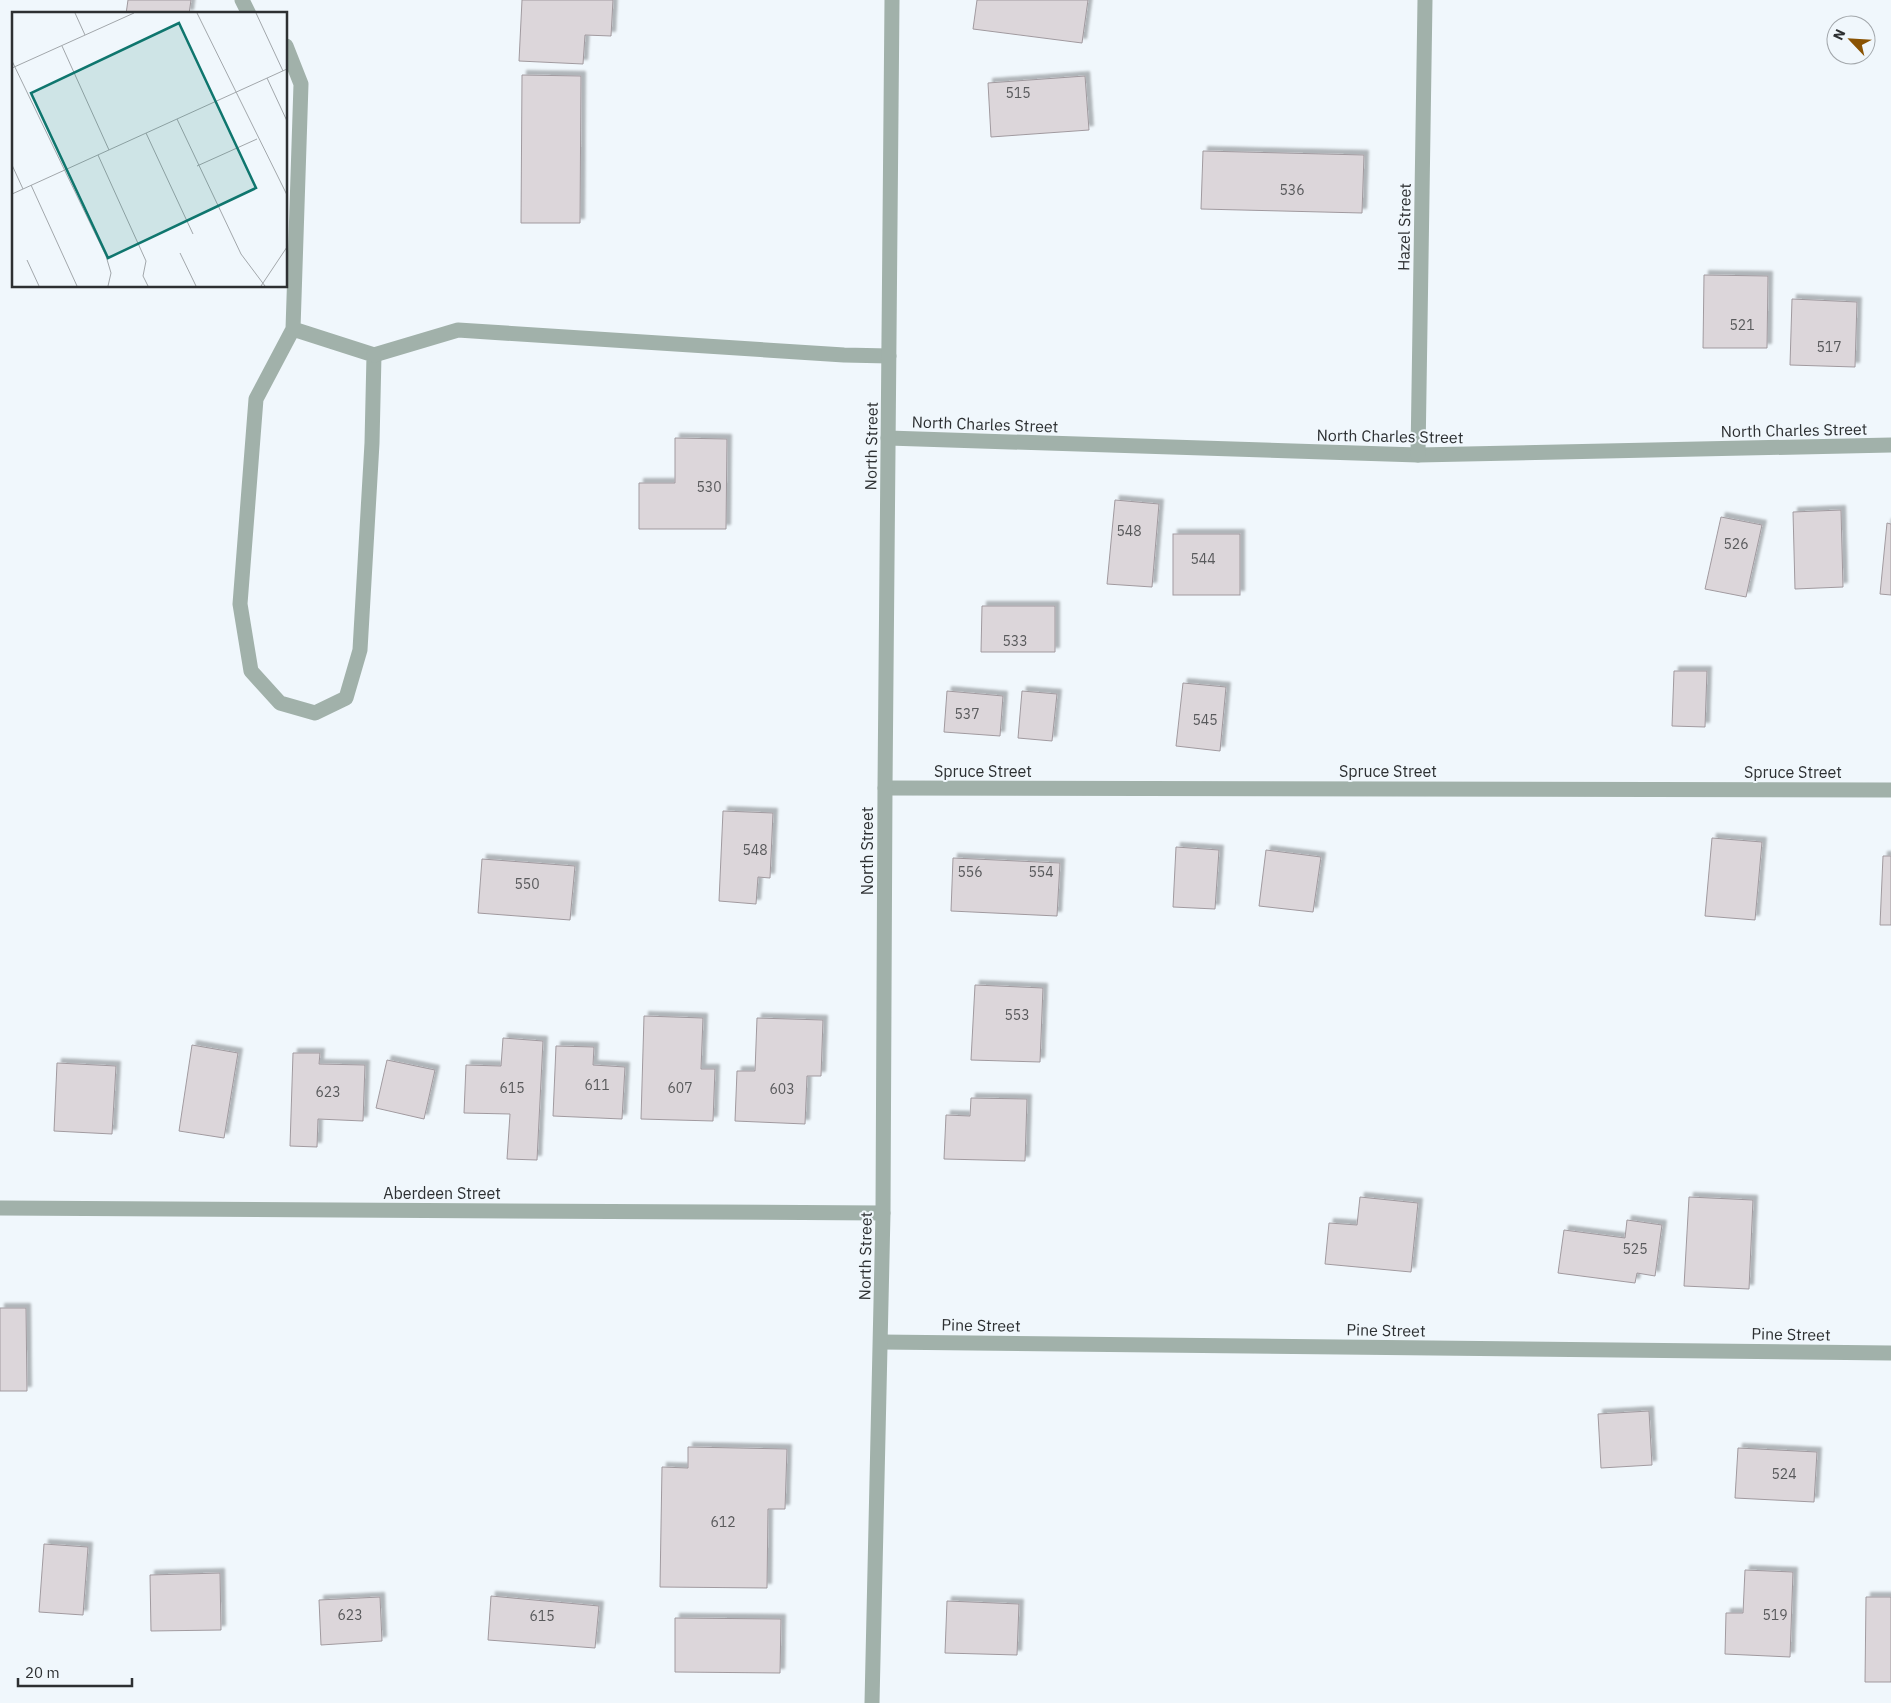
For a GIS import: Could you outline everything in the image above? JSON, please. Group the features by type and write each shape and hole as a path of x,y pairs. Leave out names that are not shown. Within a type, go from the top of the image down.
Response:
{"street":[{"path":"242,0 248,12"},
{"name":"North Street","path":"872,1703 883,1213 892,0"},
{"name":"Hazel Street","path":"1418,456 1425,0"},
{"path":"288,51 301,84 292,329 256,399 240,604 251,671 280,702 315,713 346,698 360,650 372,443 374,355"},
{"path":"292,329 374,355 458,330 844,355 889,356"},
{"name":"North Charles Street","path":"888,438 1418,456 1891,446"},
{"name":"Spruce Street","path":"885,788 1891,790"},
{"name":"Aberdeen Street","path":"0,1208 883,1213"},
{"name":"Pine Street","path":"881,1342 1891,1353"}],"building":[{"path":"128,0 191,0 189,12 126,12"},
{"path":"522,0 613,0 611,36 585,35 583,64 519,61"},
{"path":"977,0 1088,0 1082,43 973,29"},
{"path":"522,75 581,76 580,223 521,223"},
{"path":"1085,76 1089,130 991,137 988,83"},
{"path":"1203,151 1364,155 1362,213 1201,209"},
{"path":"1704,275 1768,276 1767,348 1703,348"},
{"path":"1792,299 1857,302 1855,367 1790,365"},
{"path":"675,438 727,439 726,529 639,529 639,483 675,483"},
{"path":"1115,500 1159,504 1152,587 1107,584"},
{"path":"1841,510 1843,587 1795,589 1793,512"},
{"path":"1721,517 1762,525 1746,597 1705,589"},
{"path":"1887,523 1891,524 1891,595 1880,594"},
{"path":"1173,534 1240,534 1240,595 1173,595"},
{"path":"982,606 1055,606 1055,652 981,652"},
{"path":"1674,671 1707,671 1705,727 1672,726"},
{"path":"1183,683 1226,687 1220,751 1176,746"},
{"path":"947,691 1003,696 1000,736 944,732"},
{"path":"1022,691 1057,694 1052,741 1018,738"},
{"path":"723,811 773,813 770,878 758,877 756,904 719,901"},
{"path":"1712,838 1762,842 1755,920 1705,916"},
{"path":"1176,847 1219,850 1215,909 1173,907"},
{"path":"1266,850 1321,857 1313,912 1259,906"},
{"path":"1883,856 1891,856 1891,925 1880,925"},
{"path":"953,858 1060,863 1057,916 951,911"},
{"path":"482,859 575,866 570,920 478,913"},
{"path":"975,985 1043,988 1040,1062 971,1060"},
{"path":"644,1016 703,1018 701,1069 715,1069 713,1121 641,1119"},
{"path":"757,1018 823,1020 821,1076 807,1076 805,1124 735,1121 737,1071 755,1071"},
{"path":"503,1038 543,1041 537,1160 507,1159 510,1114 464,1113 466,1065 501,1066"},
{"path":"192,1045 238,1053 224,1138 179,1131"},
{"path":"556,1046 594,1047 593,1065 625,1067 622,1119 553,1116"},
{"path":"293,1053 320,1053 319,1064 365,1065 363,1121 318,1119 317,1147 290,1146"},
{"path":"387,1060 435,1070 424,1119 376,1108"},
{"path":"57,1063 116,1066 112,1134 54,1131"},
{"path":"971,1098 1027,1099 1025,1161 944,1159 946,1115 970,1116"},
{"path":"1360,1197 1418,1203 1411,1272 1325,1264 1329,1223 1357,1225"},
{"path":"1689,1197 1753,1200 1749,1289 1684,1286"},
{"path":"1627,1220 1662,1225 1655,1276 1637,1273 1635,1283 1558,1273 1564,1230 1625,1238"},
{"path":"0,1308 26,1308 27,1391 0,1391"},
{"path":"1649,1411 1652,1465 1601,1468 1598,1414"},
{"path":"688,1447 787,1449 785,1509 768,1509 767,1588 660,1587 662,1467 688,1468"},
{"path":"1738,1448 1817,1452 1814,1502 1735,1498"},
{"path":"44,1544 88,1547 83,1615 39,1612"},
{"path":"1745,1570 1793,1572 1790,1657 1725,1654 1726,1613 1743,1613"},
{"path":"220,1573 221,1630 151,1631 150,1575"},
{"path":"491,1596 599,1606 595,1648 488,1640"},
{"path":"380,1597 382,1641 321,1645 319,1600"},
{"path":"1866,1597 1891,1597 1891,1682 1865,1682"},
{"path":"947,1601 1019,1604 1017,1655 945,1653"},
{"path":"675,1618 781,1619 780,1673 675,1672"}]}
